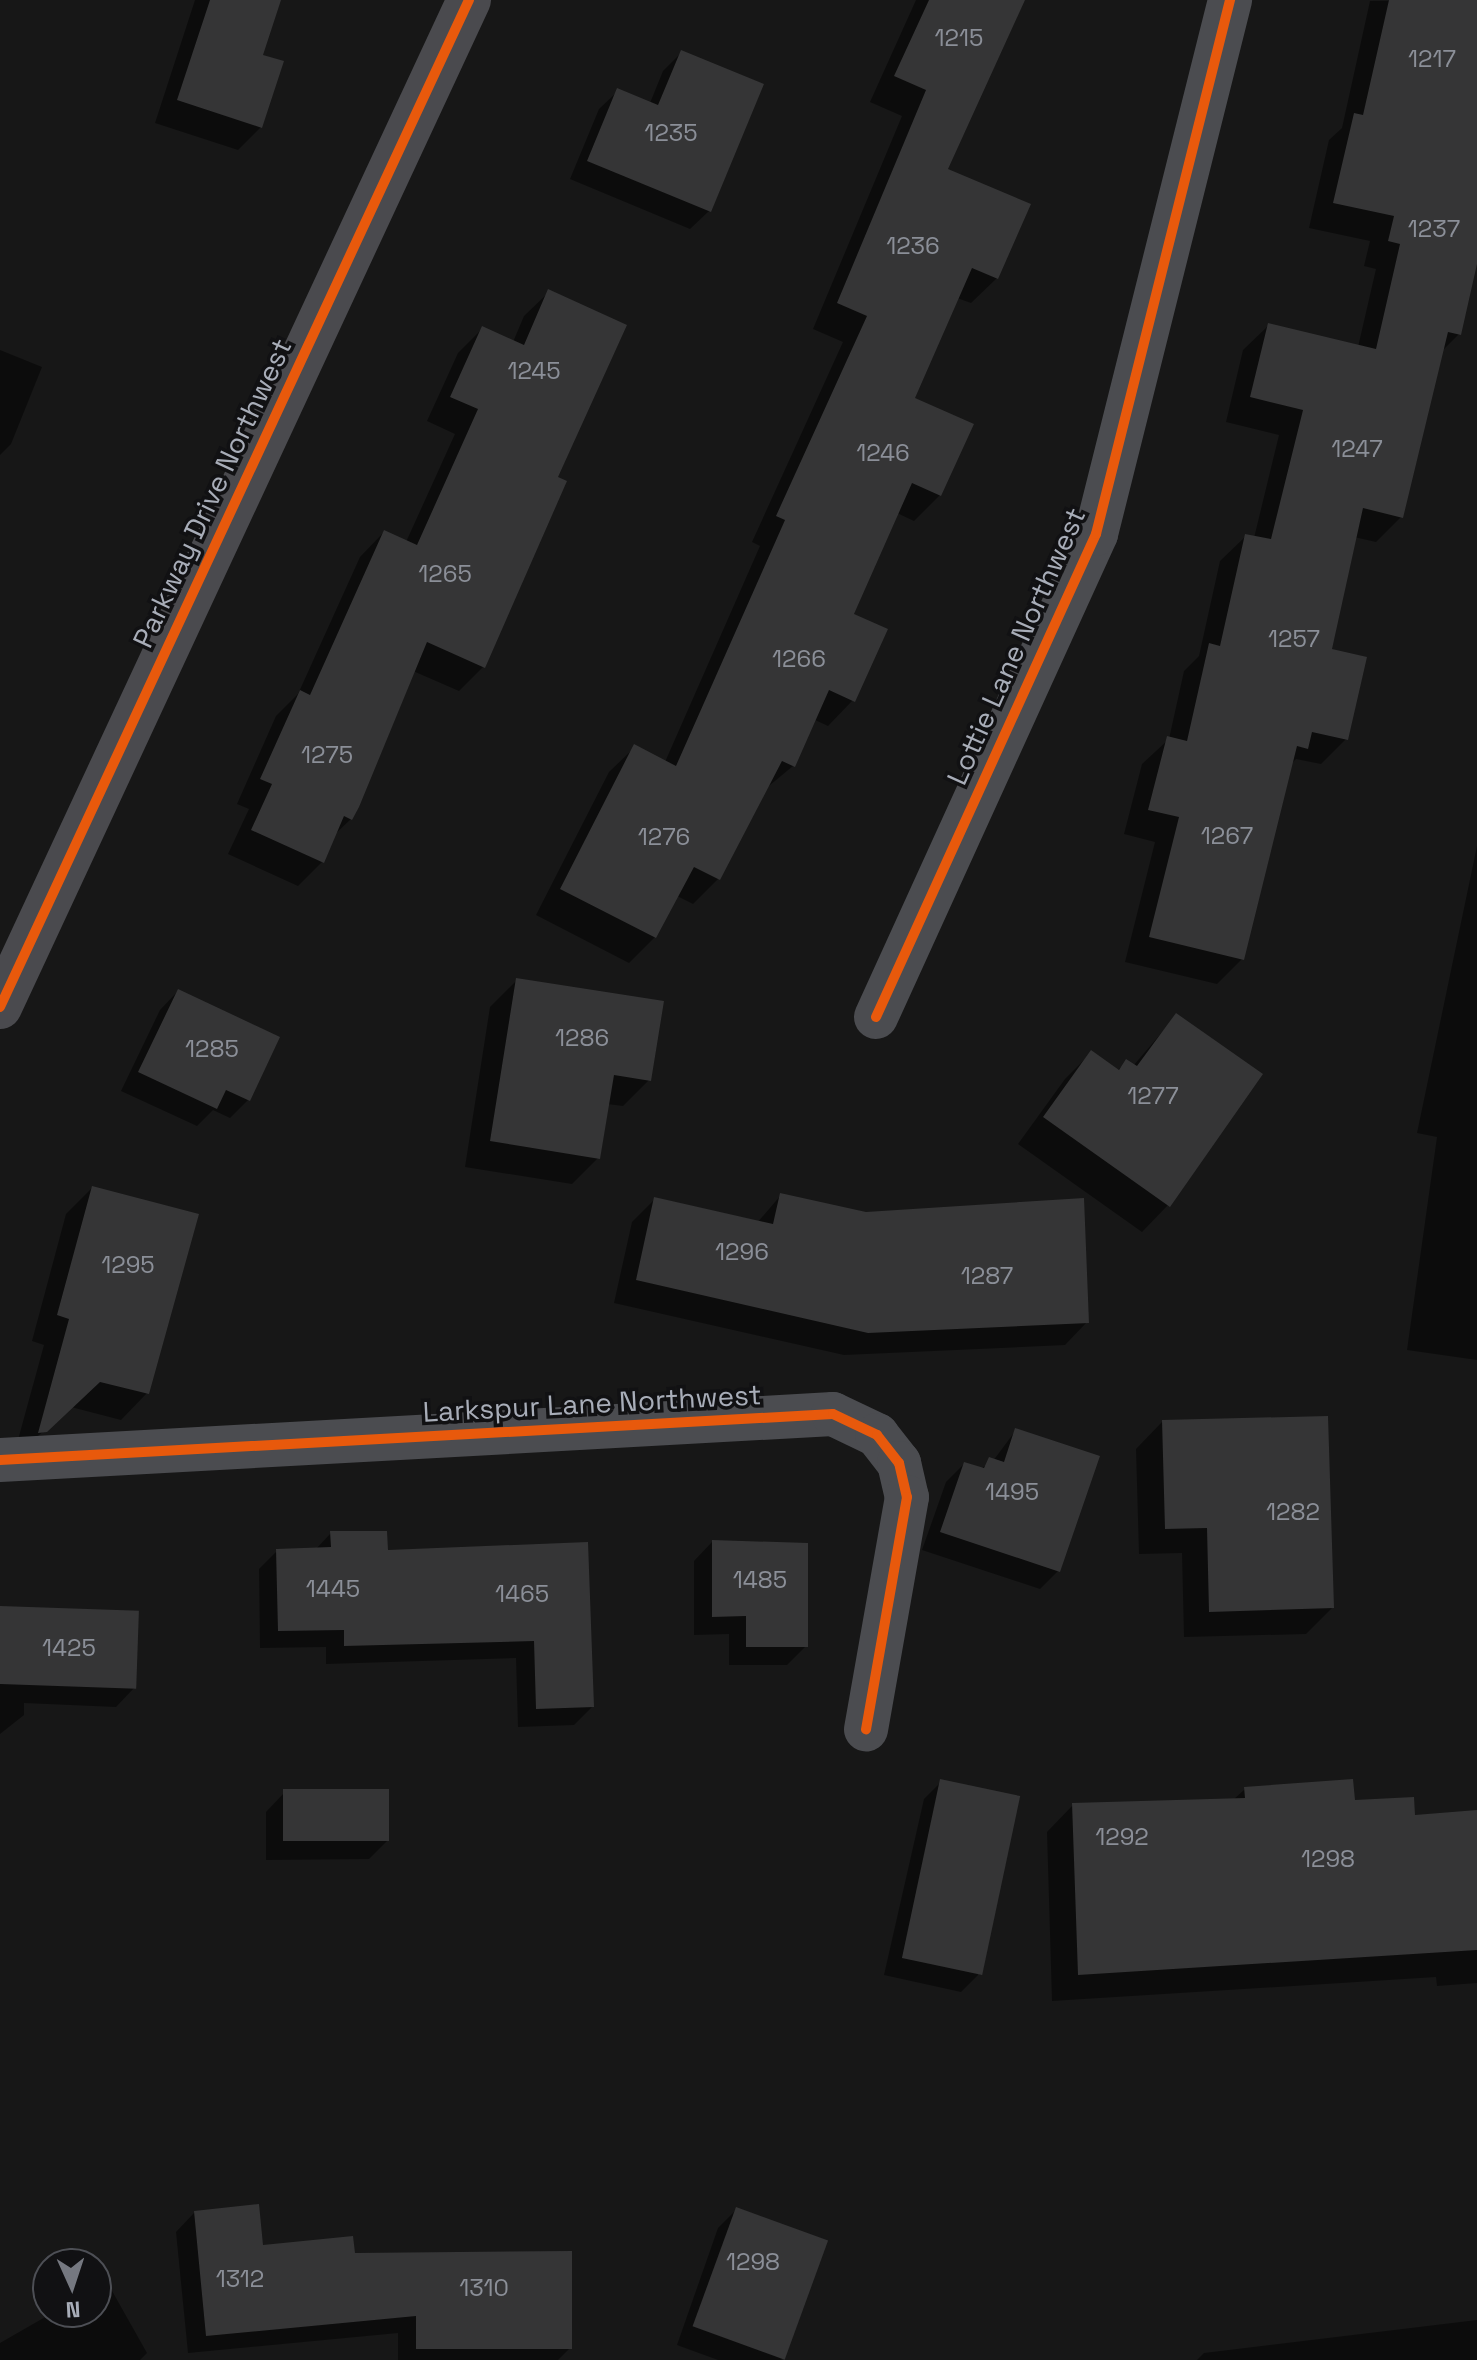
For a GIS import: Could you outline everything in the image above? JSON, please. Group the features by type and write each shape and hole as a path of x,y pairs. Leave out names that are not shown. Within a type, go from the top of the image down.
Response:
{"street":[{"name":"Parkway Drive Northwest","path":"0,1007 469,0"},
{"name":"Lottie Lane Northwest","path":"876,1017 1096,534 1230,0"},
{"name":"Larkspur Lane Northwest","path":"0,1460 833,1414 877,1435 899,1463 907,1497 866,1729"}],"building":[{"path":"210,0 281,0 263,55 284,61 262,128 177,100"},
{"path":"929,0 1025,0 948,169 1031,204 998,279 972,268 915,398 974,424 941,496 912,483 854,614 888,629 855,702 829,690 795,767 782,761 720,880 694,867 656,938 560,889 634,744 676,766 785,520 776,516 867,316 837,303 926,90 894,76"},
{"path":"1389,0 1477,0 1477,264 1461,335 1448,332 1403,518 1363,508 1332,649 1367,657 1348,740 1312,732 1308,749 1297,746 1244,960 1149,937 1179,817 1148,810 1167,736 1187,741 1209,643 1220,646 1245,534 1271,539 1303,410 1250,397 1268,323 1376,349 1400,244 1388,241 1394,216 1333,203 1354,113 1363,115"},
{"path":"681,50 764,84 711,212 587,161 617,88 658,105"},
{"path":"548,289 627,325 558,477 567,481 485,668 427,642 359,807 352,820 344,816 324,863 251,830 272,784 260,779 300,690 310,695 384,530 417,545 478,409 450,397 482,326 524,345"},
{"path":"516,978 664,1001 651,1081 614,1075 600,1159 490,1141"},
{"path":"178,989 280,1037 250,1101 226,1090 217,1109 138,1072"},
{"path":"1176,1013 1263,1074 1170,1207 1043,1117 1091,1050 1119,1070 1126,1059 1137,1066"},
{"path":"92,1186 199,1214 149,1394 100,1382 47,1432 38,1433 69,1319 57,1315"},
{"path":"780,1193 866,1212 1084,1198 1089,1323 868,1333 636,1280 654,1197 773,1224"},
{"path":"1328,1416 1334,1608 1209,1612 1207,1528 1165,1529 1162,1420"},
{"path":"1015,1428 1100,1456 1060,1572 940,1532 964,1462 984,1468 989,1457 1004,1462"},
{"path":"330,1531 387,1531 388,1550 588,1542 594,1707 536,1709 534,1641 344,1646 344,1630 278,1631 276,1549 331,1547"},
{"path":"712,1540 808,1543 808,1647 746,1647 746,1616 712,1617"},
{"path":"0,1606 139,1611 136,1689 0,1684"},
{"path":"940,1779 1020,1796 982,1975 902,1958"},
{"path":"1353,1779 1355,1800 1414,1797 1415,1815 1477,1810 1477,1950 1078,1975 1072,1803 1245,1798 1244,1787"},
{"path":"283,1789 389,1789 389,1841 283,1841"},
{"path":"259,2204 263,2245 353,2236 355,2253 572,2251 572,2349 416,2349 416,2316 206,2336 194,2211"},
{"path":"736,2207 828,2241 785,2360 693,2326"}],"cycle path":[{"path":"0,1007 469,0"},
{"path":"876,1017 1096,534 1230,0"},
{"path":"0,1460 833,1414 877,1435 899,1463 907,1497 866,1729"}]}
